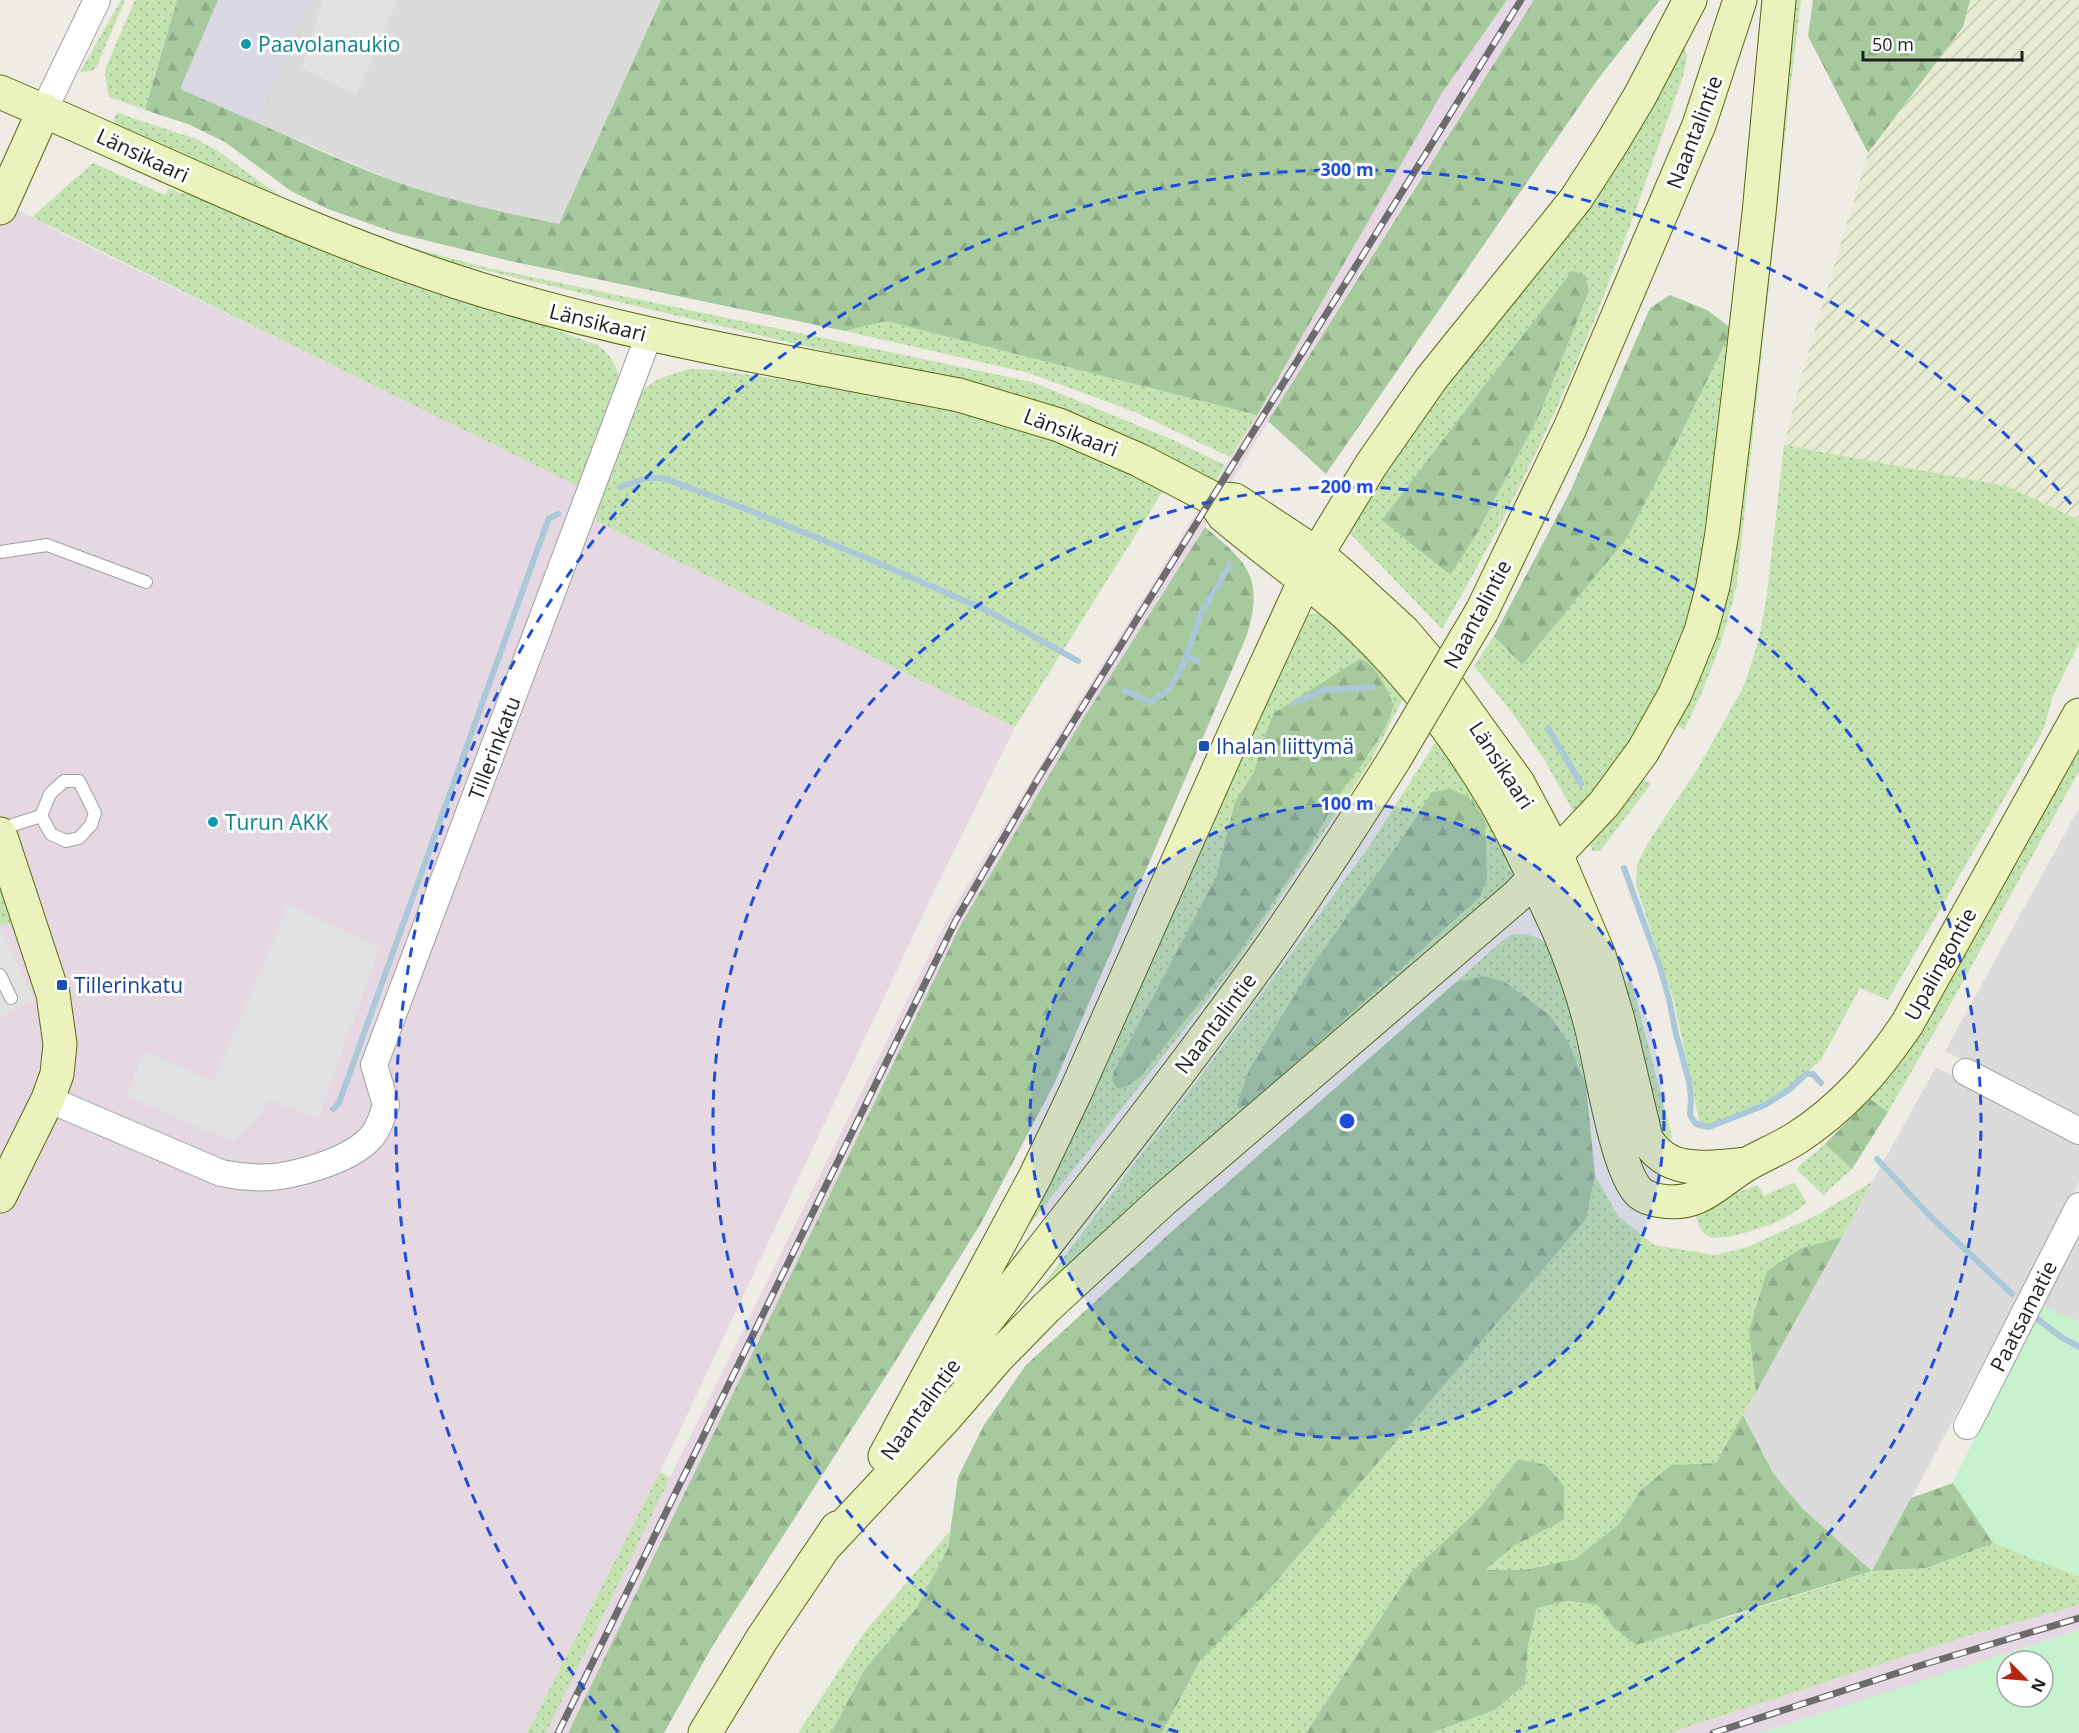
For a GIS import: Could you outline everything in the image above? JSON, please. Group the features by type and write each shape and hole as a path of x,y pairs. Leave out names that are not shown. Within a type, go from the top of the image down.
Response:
{"main road":[{"path":"885,1456 1035,1177 1311,568 1342,512 1431,379 1576,199 1634,106 1662,57 1690,0"},
{"name":"Naantalintie","path":"1641,261 1681,121 1722,0"},
{"name":"Naantalintie","path":"705,1733 762,1639 885,1456 1260,962 1326,868 1394,760 1482,611 1570,428 1699,125 1740,0"},
{"path":"825,1546 945,1418 998,1357 1090,1266 1162,1201 1517,896 1604,804 1643,751 1683,677 1701,631 1713,586 1722,533 1743,362 1779,0"},
{"name":"Länsikaari","path":"0,92 320,233 499,296 649,335 959,395 1059,425 1102,443 1212,498 1224,516 1311,568 1342,575 1404,632 1437,671 1518,783 1556,854 1599,955 1618,1020 1646,1138"},
{"path":"0,208 44,110"},
{"name":"Länsikaari","path":"1311,568 1346,614 1419,691 1461,748 1495,801 1559,931 1583,998 1593,1032 1621,1160"},
{"name":"Upalingontie","path":"1621,1160 1633,1185 1640,1193 1649,1198 1675,1203 1685,1202 1711,1191 1747,1164 1793,1140 1837,1108 1862,1084 1887,1054 1912,1014 2079,715"},
{"path":"0,834 53,994 59,1024 60,1057 48,1099 1,1191"},
{"name":"Upalingontie","path":"1646,1138 1658,1156 1680,1165 1704,1168 1747,1164"}],"street":[{"path":"44,110 96,0"},
{"name":"Tillerinkatu","path":"48,1099 221,1173 242,1177 280,1176 313,1168 361,1146 373,1135 386,1105 374,1065 649,335"},
{"path":"1966,1072 2079,1131"},
{"name":"Paatsamatie","path":"1967,1426 2079,1206"}],"lane":[{"path":"0,552 47,545 146,582"},
{"path":"64,781 79,781 95,813 91,825 79,838 66,842 51,834 41,816 50,794 64,781"},
{"path":"0,829 41,816"},
{"path":"0,975 11,998"}],"shaded area":[{"name":"Paavolanaukio","path":"218,0 312,0 258,123 180,89"},
{"path":"312,0 661,0 559,224 505,214 394,181 258,123"},
{"path":"323,0 397,0 356,95 302,68"},
{"path":"1507,0 1534,0 1074,733 961,924 568,1733 543,1733 946,921 1257,415 1442,93"},
{"path":"0,200 69,237 601,496 596,521 1015,727 928,904 660,1472 527,1733 0,1733"},
{"path":"2079,808 2079,1121 1945,1051"},
{"path":"288,905 380,947 318,1119 268,1099 260,1117 233,1142 127,1096 144,1051 214,1081"},
{"path":"0,927 35,1000 0,1017"},
{"path":"1936,1067 2079,1141 2079,1182 1873,1571 1802,1508 1773,1473 1743,1415"},
{"path":"2079,1234 2079,1322 2041,1306"},
{"path":"2079,1605 2079,1630 2020,1649 1995,1649 1995,1657 1761,1733 1670,1733 1967,1636"}],"green space":[{"path":"121,0 125,0 96,68 80,72"},
{"path":"135,0 177,0 145,110 109,97 105,75 106,67"},
{"path":"177,0 312,0 258,123 360,168 414,188 476,206 559,224 661,0 1507,0 1442,93 1257,415 886,321 845,331 506,260 396,233 328,209 291,191 225,142 188,124 145,110"},
{"path":"1534,0 1660,0 1598,79 1326,474 1268,421"},
{"path":"1793,0 1801,0 1737,583 1715,658 1684,730 1675,725"},
{"path":"1813,0 1970,0 1963,27 1868,153 1808,36"},
{"path":"1970,0 2079,0 2079,520 2006,486 1784,445 1802,373 1868,153 1963,27"},
{"path":"1684,45 1687,58 1683,76 1628,233 1582,349 1523,479 1442,629 1344,527","holes":["1589,291 1539,416 1476,535 1449,575 1383,519"]},
{"path":"118,113 196,139 218,151 288,202 377,238 484,267 1032,382 1173,440 1225,465 1215,481 1116,431 974,386 424,256 286,205 114,123"},
{"path":"93,163 165,195 169,188 180,193 201,195 302,238 597,345 611,358 619,376 582,488 32,217"},
{"path":"1572,271 1585,275 1589,291 1539,416 1476,535 1450,575 1382,520"},
{"path":"1670,295 1707,310 1732,329 1626,539 1522,665 1494,636 1570,492 1650,308"},
{"path":"886,321 1257,415 1230,457 1135,412 1029,373 845,331"},
{"path":"1732,329 1713,518 1689,626 1646,724 1579,814 1573,811 1545,761 1511,711 1474,666 1494,636 1522,665 1683,430"},
{"path":"692,369 922,399 1012,422 1105,459 1163,491 1015,727 596,521 601,496 638,395 663,378"},
{"path":"1784,445 2006,486 2079,520 2079,644 2052,698 2044,729 1888,1000 1860,988 1822,1058 1790,1091 1701,1130 1674,1001 1636,885 1637,864 1649,841 1698,768 1744,686 1759,639 1767,594"},
{"path":"1205,527 1242,562 1253,585 1254,599 1247,635 1055,1082 981,1223 893,1365 713,1645 664,1733 568,1733 961,924 1074,733"},
{"path":"1324,612 1406,693 1371,761 1236,964 1016,1242 1301,622 1308,615"},
{"path":"1360,659 1377,672 1394,705 1385,728 1361,766 1338,796 1310,847 1238,954 1139,1078 1125,1087 1118,1088 1113,1080 1114,1071 1216,877 1235,802 1254,772 1274,713"},
{"path":"1438,738 1450,750 1516,875 1036,1294 1242,1021 1372,842"},
{"path":"2079,744 2079,771 1888,1112 1870,1099 1904,1057 1945,991"},
{"path":"1642,779 1651,784 1600,851 1593,851 1588,840"},
{"path":"1451,789 1468,797 1485,820 1487,879 1480,897 1255,1100 1240,1109 1237,1105 1249,1070 1315,962 1406,833 1432,792"},
{"path":"0,879 14,924 0,925"},
{"path":"1513,934 1530,935 1543,941 1556,959 1560,968 1586,1085 1568,1041 1549,1015 1505,982 1455,983"},
{"path":"1483,976 1505,982 1527,998 1549,1015 1568,1041 1586,1085 1595,1175 1586,1219 1269,1590 1200,1661 1162,1733 831,1733 865,1669 916,1609 948,1548 958,1477 984,1425 1026,1365 1169,1234 1455,983"},
{"path":"1631,980 1672,1136 1668,1141 1660,1133 1635,1048 1625,984"},
{"path":"1870,1099 1888,1112 1852,1169 1825,1144"},
{"path":"1825,1144 1852,1169 1823,1195 1796,1169"},
{"path":"1595,1175 1618,1216 1654,1245 1715,1255 1748,1247 1817,1215 1872,1182 1842,1237 1802,1248 1749,1331 1756,1392 1716,1463 1671,1465 1640,1491 1619,1524 1575,1559 1524,1570 1484,1570 1520,1541 1564,1520 1564,1486 1546,1465 1518,1459 1479,1509 1410,1573 1306,1733 1162,1733 1200,1661 1269,1590 1586,1219"},
{"path":"1794,1182 1807,1203 1779,1221 1742,1234 1720,1237 1706,1235 1699,1227 1694,1209 1758,1185 1764,1196"},
{"path":"1842,1237 1756,1392 1749,1331 1767,1271 1802,1248"},
{"path":"2041,1306 2079,1322 2079,1577 1993,1543 1953,1483"},
{"path":"2035,1317 2079,1322 2079,1605 1967,1636 1670,1733 1431,1733 1495,1710 1525,1684 1528,1645 1537,1608 1568,1601 1598,1605 1613,1627 1720,1620 1873,1571 1927,1568 1992,1542 1953,1483"},
{"path":"1743,1415 1773,1473 1802,1508 1872,1571 1636,1645 1613,1627 1598,1605 1568,1601 1537,1608 1528,1645 1525,1684 1495,1710 1431,1733 1306,1733 1410,1573 1479,1509 1518,1459 1546,1465 1564,1486 1564,1520 1515,1545 1485,1570 1524,1570 1575,1559 1619,1524 1640,1491 1671,1465 1716,1463"},
{"path":"660,1472 670,1478 546,1733 527,1733"},
{"path":"1953,1483 1993,1543 1927,1568 1872,1571 1911,1498"},
{"path":"950,1531 948,1548 916,1609 865,1669 831,1733 798,1733 864,1633"},
{"path":"2079,1630 2079,1733 1761,1733 1995,1657 1995,1709 2055,1709 2055,1649 2020,1649"}],"waterway":[{"path":"620,487 647,478 663,478 741,507 988,611 1078,661"},
{"path":"333,1109 339,1103 549,518 558,514"},
{"path":"1186,657 1202,611 1230,565"},
{"path":"1124,690 1150,702 1169,689 1186,657 1198,661"},
{"path":"1294,703 1324,690 1373,687"},
{"path":"1548,728 1581,784"},
{"path":"1624,868 1660,967 1689,1081 1690,1115 1696,1124 1709,1127 1765,1105 1790,1089 1806,1074 1813,1074 1821,1083"},
{"path":"1877,1159 1930,1216 2012,1294"},
{"path":"2035,1317 2061,1337 2079,1347"}],"railway":[{"path":"558,1733 956,920 1039,777 1521,0"},
{"path":"1713,1733 1922,1665 2079,1618"}],"place":[{"name":"Paavolanaukio","path":"246,44"},
{"name":"Ihalan liittymä","path":"1204,746"},
{"name":"Turun AKK","path":"213,822"},
{"name":"Tillerinkatu","path":"62,985"}]}
